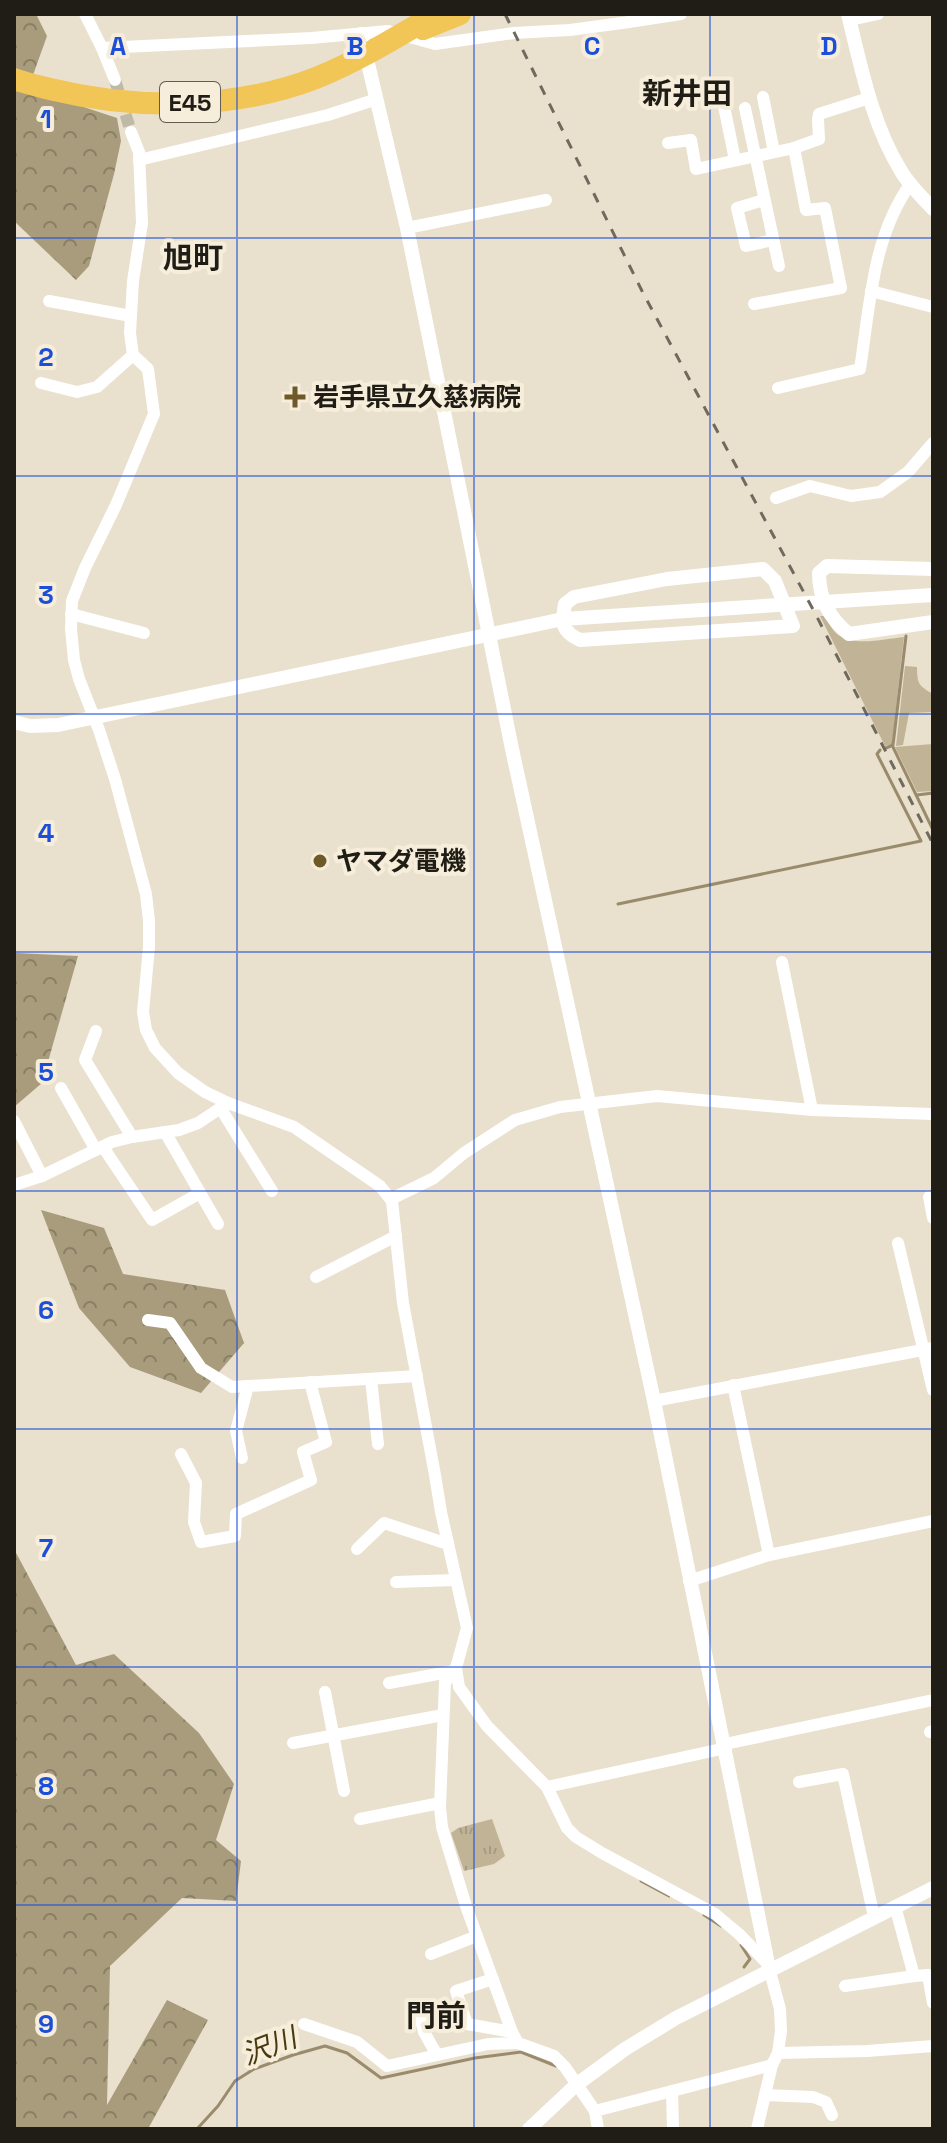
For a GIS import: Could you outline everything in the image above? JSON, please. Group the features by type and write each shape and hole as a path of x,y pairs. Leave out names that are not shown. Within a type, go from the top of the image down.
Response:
{"highway":[{"name":"E45","path":"360,57 420,14"},
{"name":"E45","path":"360,57 436,14"},
{"name":"E45","path":"14,79 104,99 154,103 216,101 294,86 460,14"}],"street":[{"path":"85,14 115,80"},
{"path":"102,48 388,31 435,44 514,33 570,30 608,19 681,14"},
{"path":"878,14 849,17 869,98 884,141 902,174 933,209"},
{"path":"361,34 407,228 489,635 654,1401 780,2009 781,2031 757,2129"},
{"path":"763,97 774,152"},
{"path":"668,143 691,140 696,169 794,148 819,139 819,114 869,98"},
{"path":"139,160 328,115 377,99"},
{"path":"724,106 735,160"},
{"path":"745,108 779,266"},
{"path":"131,132 139,152 142,223 133,281 130,333 133,355 148,369 154,414 72,601 71,629 79,679 115,779 146,894 149,947 143,1012 146,1030 155,1048 178,1073 224,1106 294,1127 380,1186 391,1199 403,1303 448,1544 467,1628 455,1670 445,1682 440,1803 442,1827 477,1936 515,2037"},
{"path":"754,304 841,288 825,208 806,210 794,148"},
{"path":"778,388 860,369 879,249 911,183"},
{"path":"407,228 546,200"},
{"path":"764,200 737,208 746,246 773,240"},
{"path":"871,291 933,307"},
{"path":"49,301 131,316"},
{"path":"41,383 77,392 97,387 133,355"},
{"path":"776,498 810,486 851,496 880,492 908,472 933,443"},
{"path":"933,569 827,566 819,573 819,588 837,625 849,634 933,622"},
{"path":"763,569 775,581 793,626 580,640 569,635 566,619 565,604 574,597 667,579 763,569"},
{"path":"14,722 30,726 58,725 566,619 933,595"},
{"path":"71,614 144,633"},
{"path":"782,962 812,1110"},
{"path":"96,1031 85,1060 132,1137"},
{"path":"61,1088 99,1148 152,1220 200,1193"},
{"path":"391,1199 434,1178 464,1153 515,1120 560,1107 657,1096 812,1110 933,1114"},
{"path":"14,1185 42,1176 99,1148 132,1137 198,1123 224,1106"},
{"path":"224,1106 272,1191"},
{"path":"14,1121 42,1176"},
{"path":"165,1132 218,1224"},
{"path":"929,1197 933,1218"},
{"path":"316,1277 396,1236"},
{"path":"898,1243 929,1349 933,1390"},
{"path":"148,1320 170,1323 201,1368 232,1387 417,1376"},
{"path":"654,1401 929,1349"},
{"path":"371,1379 378,1444"},
{"path":"181,1454 196,1483 194,1522 201,1542 235,1536 236,1514 311,1480 303,1452 326,1442 310,1382"},
{"path":"733,1385 769,1555"},
{"path":"242,1458 236,1431 248,1386"},
{"path":"689,1581 769,1555 933,1521"},
{"path":"357,1549 384,1523 448,1544"},
{"path":"396,1582 456,1580"},
{"path":"389,1683 455,1670"},
{"path":"455,1670 459,1687 487,1726 547,1787 567,1828 576,1837 715,1914 739,1934 770,1968"},
{"path":"325,1692 344,1791"},
{"path":"547,1787 933,1700"},
{"path":"293,1743 443,1715"},
{"path":"799,1782 843,1774 874,1917"},
{"path":"360,1819 440,1803"},
{"path":"529,2129 576,2085 625,2049 676,2018 933,1888"},
{"path":"895,1906 914,1976"},
{"path":"431,1954 477,1936"},
{"path":"845,1986 928,1975 933,2003"},
{"path":"493,1979 456,1991 467,2024 515,2037 554,2056 595,2111 598,2129"},
{"path":"418,2008 424,2032 437,2055"},
{"path":"304,2024 357,2042 387,2066 515,2037"},
{"path":"595,2111 775,2059 933,2046"},
{"path":"672,2091 673,2129"},
{"path":"765,2095 813,2097 826,2102 832,2115"}],"green space":[{"path":"14,14 36,14 47,36 33,75 14,68"},
{"path":"14,84 117,118 121,141 114,174 89,266 76,280 14,221"},
{"path":"820,616 826,616 837,634 852,640 904,637 892,744 885,746"},
{"path":"905,666 917,667 920,684 933,694 933,712 909,713 903,745 896,746"},
{"path":"933,744 933,791 917,792 895,747"},
{"path":"14,950 16,953 78,956 42,1083 14,1107"},
{"path":"41,1210 104,1228 123,1274 225,1290 244,1343 201,1393 130,1367 79,1308"},
{"path":"14,1549 76,1665 114,1654 199,1733 234,1784 216,1840 241,1861 236,1901 182,1898 110,1966 107,2105 167,2000 208,2020 148,2129 14,2129"},
{"path":"492,1819 505,1856 494,1864 464,1871 451,1833 458,1828"}],"waterway":[{"path":"886,748 893,745 906,636"},
{"path":"892,745 933,830"},
{"path":"618,904 921,841 877,754 880,750"},
{"path":"917,795 933,793"},
{"name":"沢川","path":"641,1881 669,1896"},
{"name":"沢川","path":"704,1915 721,1926"},
{"name":"沢川","path":"741,1945 750,1959 744,1967"},
{"name":"沢川","path":"197,2129 235,2081 254,2069 325,2046 347,2053 381,2078 475,2058 521,2052 556,2066"}],"tunnel":[{"path":"115,80 131,132"}],"railway":[{"path":"505,14 642,291 816,615 933,844"}],"place":[{"name":"岩手県立久慈病院","path":"295,397"},
{"name":"ヤマダ電機","path":"320,861"}],"district":[{"name":"新井田","path":"687,93"},
{"name":"旭町","path":"193,257"},
{"name":"門前","path":"436,2015"}]}
